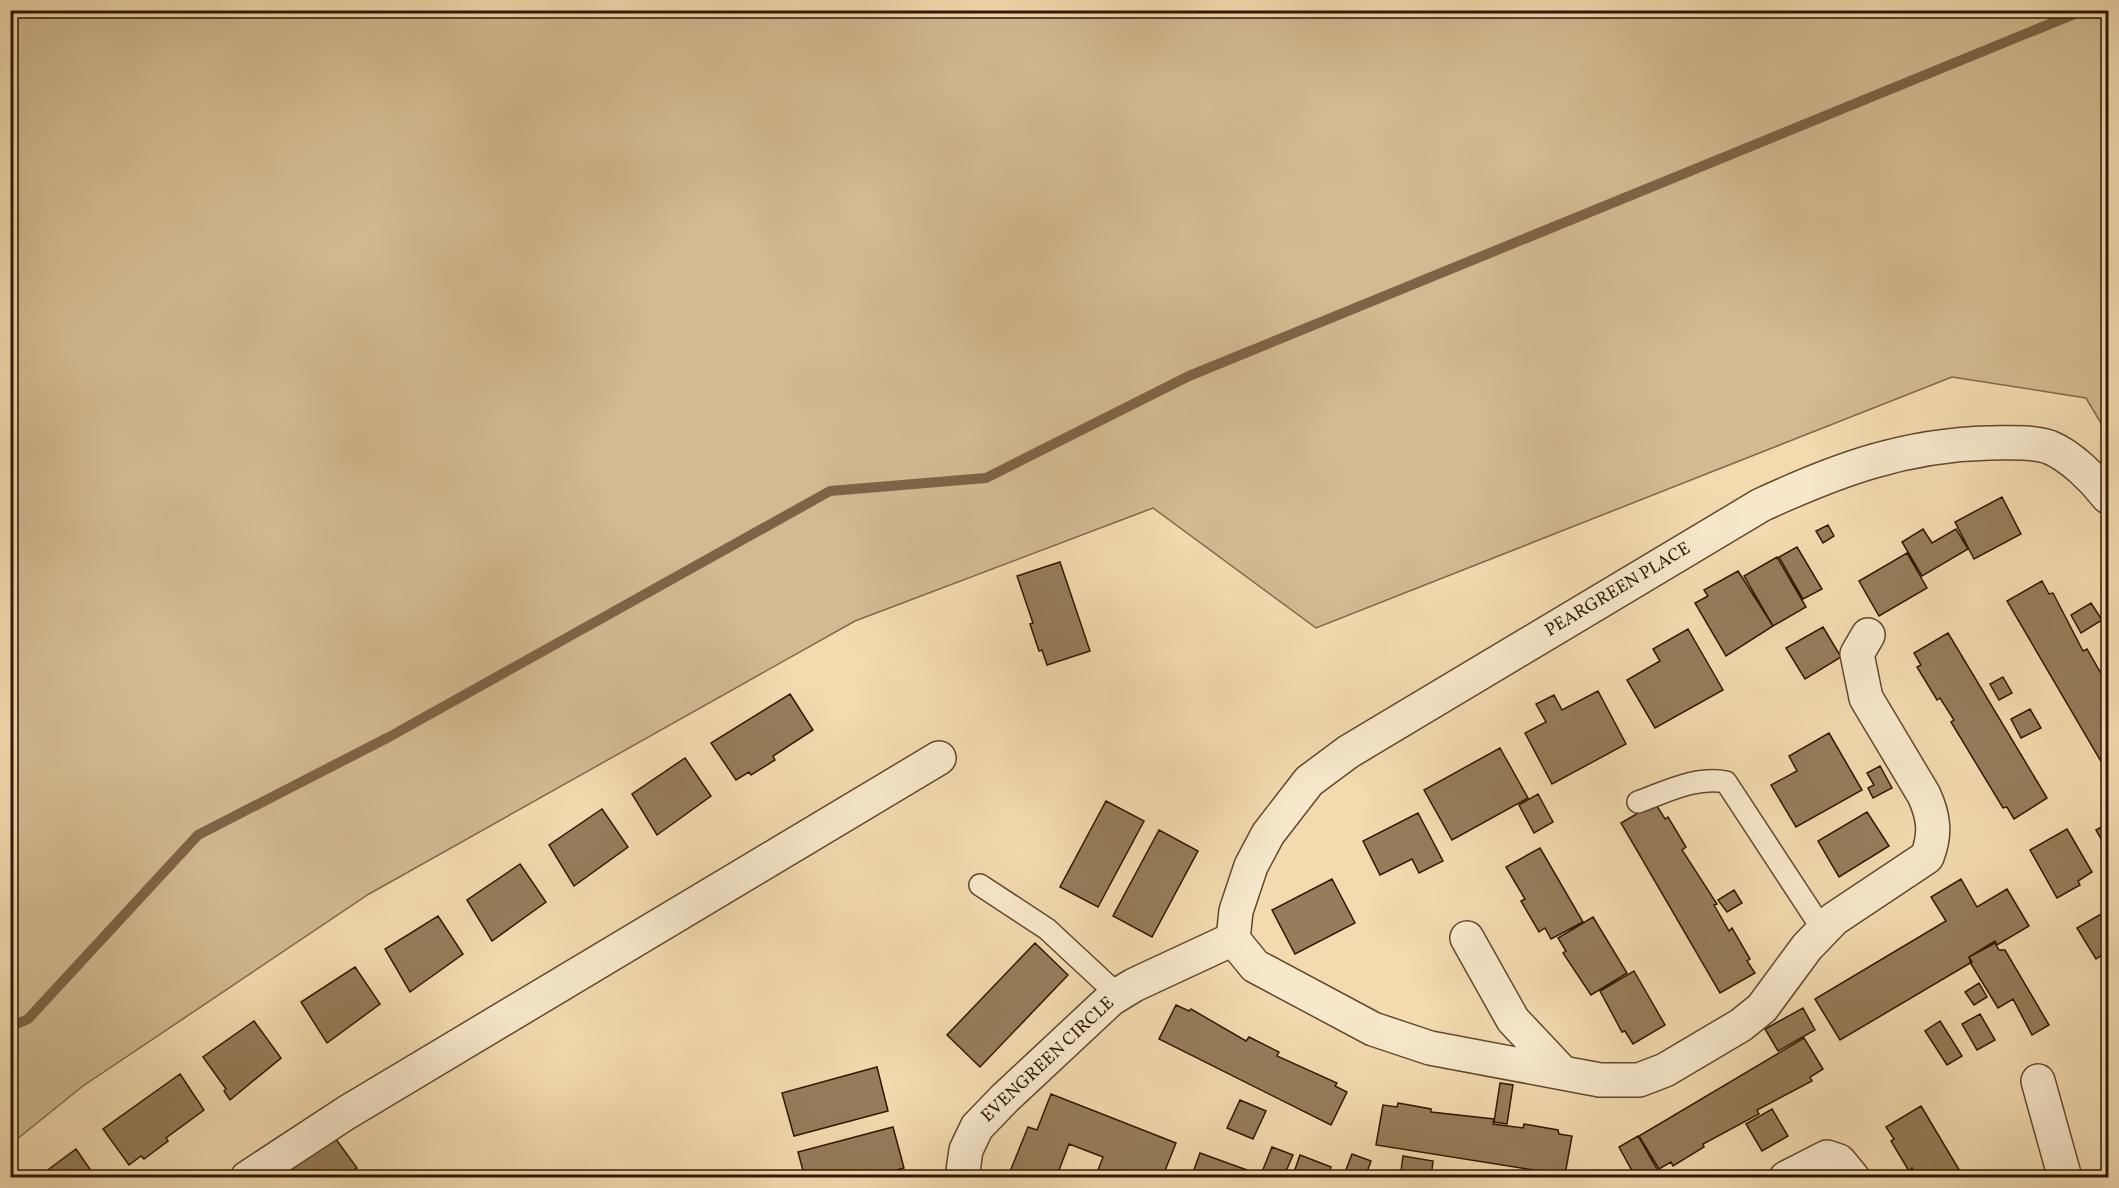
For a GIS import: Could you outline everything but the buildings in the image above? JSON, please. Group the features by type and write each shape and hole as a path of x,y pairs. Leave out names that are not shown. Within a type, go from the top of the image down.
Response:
{"street":[{"name":"PEARGREEN PLACE","path":"1233,939 1236,911 1251,866 1268,834 1309,782 1358,746 1761,505 1820,478 1877,458 1959,444 2012,442 2049,447 2077,465 2109,497"},
{"path":"1233,939 1255,966 1279,981 1373,1029 1430,1048 1600,1080 1639,1080 1665,1070 1741,1025 1762,1008 1834,919 1928,857 1933,841 1931,812 1924,795 1866,698 1857,654 1868,635"},
{"path":"247,1178 356,1107 939,758"},
{"path":"1467,938 1513,1020 1562,1072"},
{"name":"EVENGREEN CIRCLE","path":"962,1178 966,1150 977,1127 1005,1098 1118,995 1233,939"},
{"path":"2038,1081 2065,1178"},
{"path":"1786,1178 1827,1157 1839,1161 1853,1178"}],"lane":[{"path":"1638,802 1692,783 1712,779 1726,782 1823,930"},
{"path":"980,885 1047,929 1118,995"}],"shaded area":[{"path":"11,10 2108,11 2108,435 2086,398 1952,377 1316,628 1153,508 855,621 369,894 83,1086 11,1144"}],"waterway":[{"path":"10,1027 28,1019 198,835 389,737 830,491 986,478 1189,376 2084,10"}]}
